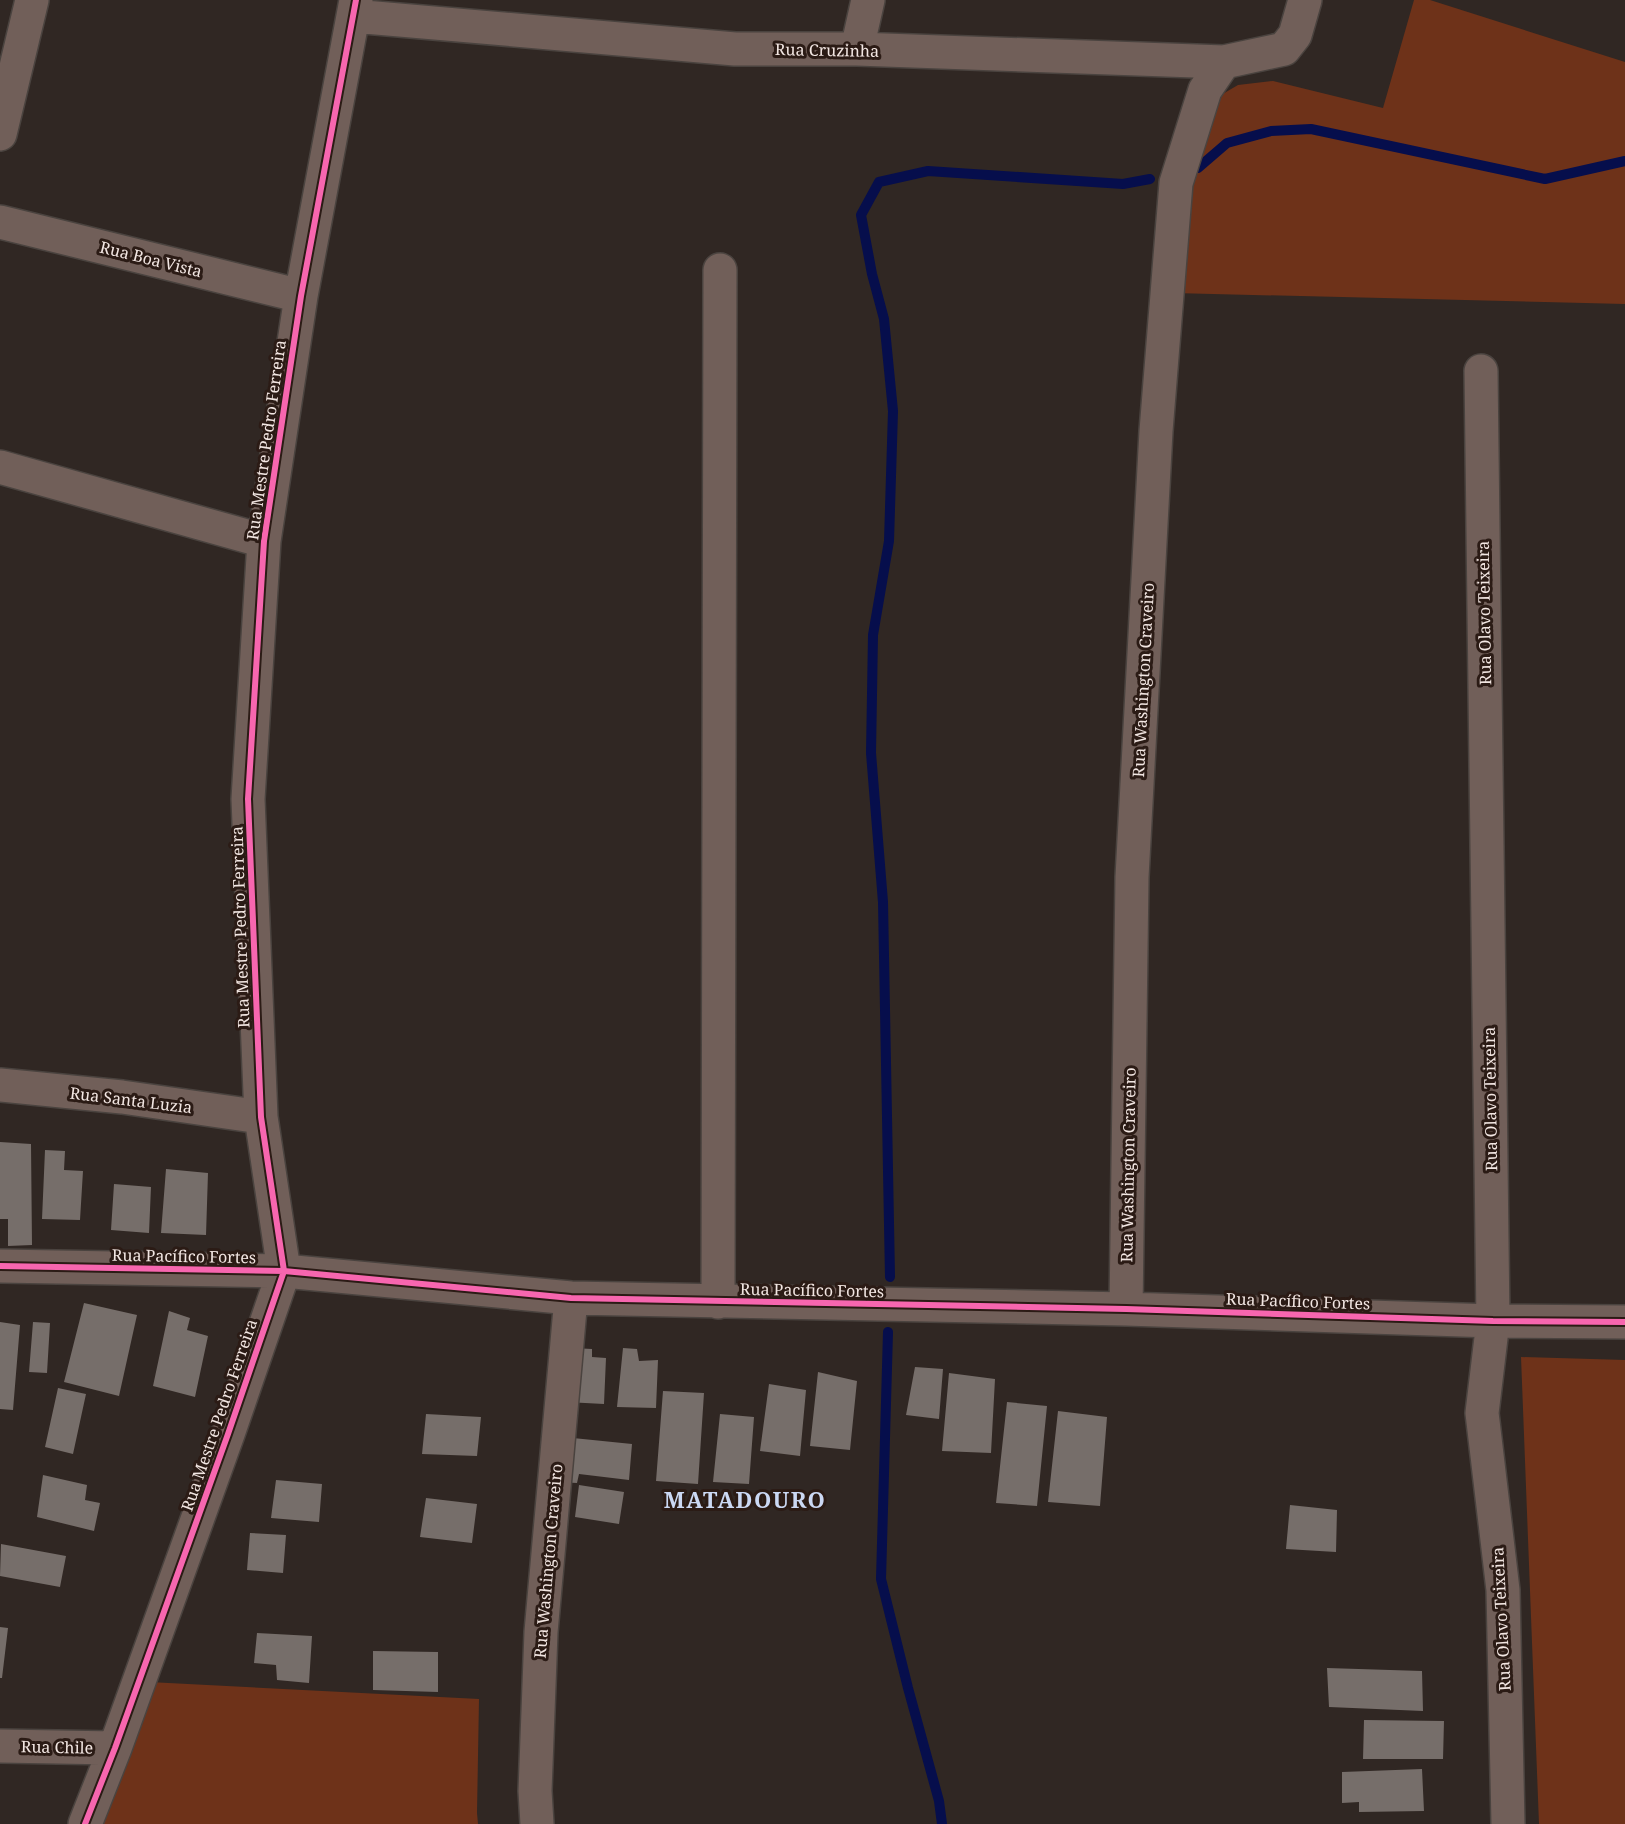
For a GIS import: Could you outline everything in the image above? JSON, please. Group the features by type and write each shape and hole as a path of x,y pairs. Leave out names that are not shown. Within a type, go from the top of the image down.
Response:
{"street":[{"path":"0,134 32,0"},
{"path":"856,49 868,0"},
{"name":"Rua Cruzinha","path":"354,8 735,49 856,49 1224,62 1284,49 1295,35 1305,0"},
{"name":"Rua Mestre Pedro Ferreira","path":"85,1824 115,1748 228,1434 284,1271 261,1117 248,799 264,541 301,296 354,8"},
{"name":"Rua Washington Craveiro","path":"1126,1309 1132,877 1156,431 1176,183 1205,90 1224,62"},
{"name":"Rua Boa Vista","path":"0,222 301,296"},
{"path":"718,1302 720,270"},
{"name":"Rua Olavo Teixeira","path":"1481,371 1493,1322 1482,1413 1503,1590 1508,1824"},
{"path":"0,467 264,541"},
{"name":"Rua Santa Luzia","path":"0,1085 122,1098 261,1117"},
{"name":"Rua Pacífico Fortes","path":"0,1266 284,1271 571,1298 1126,1309 1493,1322 1625,1322"},
{"name":"Rua Washington Craveiro","path":"537,1824 535,1791 541,1632 571,1298"},
{"name":"Rua Chile","path":"0,1746 115,1748"}],"shaded area":[{"path":"1414,0 1430,0 1625,62 1625,304 1173,293 1177,234 1209,102 1238,85 1273,81 1383,108"},
{"path":"1521,1357 1625,1360 1625,1824 1539,1824"},
{"path":"149,1682 479,1699 478,1824 93,1824"}],"building":[{"path":"0,1142 31,1144 32,1245 8,1246 8,1219 0,1219"},
{"path":"45,1150 65,1151 64,1170 83,1171 80,1220 42,1219"},
{"path":"166,1169 208,1173 206,1235 161,1233"},
{"path":"114,1184 151,1187 149,1233 111,1230"},
{"path":"84,1303 137,1315 119,1396 64,1382"},
{"path":"169,1311 190,1318 187,1330 208,1336 195,1397 153,1386"},
{"path":"0,1322 20,1325 13,1410 0,1409"},
{"path":"33,1322 50,1323 47,1373 29,1372"},
{"path":"573,1348 592,1349 592,1357 606,1358 604,1404 566,1402"},
{"path":"623,1348 637,1349 639,1361 658,1360 656,1408 617,1407"},
{"path":"915,1367 943,1369 939,1419 906,1415"},
{"path":"818,1372 857,1381 850,1450 810,1446"},
{"path":"949,1373 995,1379 991,1453 942,1451"},
{"path":"769,1384 806,1390 800,1456 760,1451"},
{"path":"58,1388 86,1394 73,1454 45,1447"},
{"path":"663,1391 704,1393 698,1484 656,1481"},
{"path":"1007,1402 1047,1406 1037,1506 996,1503"},
{"path":"1058,1411 1107,1417 1100,1506 1048,1502"},
{"path":"426,1414 481,1417 477,1456 422,1454"},
{"path":"720,1414 754,1417 749,1484 713,1482"},
{"path":"573,1438 632,1444 629,1480 579,1474 577,1483 557,1482"},
{"path":"43,1475 87,1485 85,1500 100,1503 94,1531 37,1517"},
{"path":"276,1480 322,1484 319,1522 271,1518"},
{"path":"579,1485 624,1492 619,1524 575,1517"},
{"path":"426,1498 477,1504 472,1543 420,1537"},
{"path":"1290,1505 1337,1510 1336,1552 1286,1549"},
{"path":"250,1533 286,1535 283,1573 247,1570"},
{"path":"1,1544 66,1556 60,1587 0,1576"},
{"path":"0,1627 8,1628 2,1678 0,1678"},
{"path":"257,1633 312,1636 309,1683 277,1680 276,1665 254,1663"},
{"path":"373,1651 438,1652 438,1692 373,1690"},
{"path":"1327,1668 1422,1671 1423,1711 1329,1707"},
{"path":"1364,1720 1444,1721 1443,1759 1363,1759"},
{"path":"1422,1769 1424,1811 1359,1812 1359,1802 1342,1803 1342,1772"}],"waterway":[{"path":"1198,168 1227,143 1271,131 1311,129 1545,179 1625,161"},
{"path":"890,1277 883,902 871,753 873,635 889,541 893,411 884,319 872,274 861,215 879,182 928,171 1123,184 1150,179"},
{"path":"888,1332 881,1579 939,1801 942,1824"}],"cycle path":[{"path":"85,1824 115,1748 228,1434 284,1271 261,1117 248,799 264,541 301,296 356,0"},
{"path":"0,1266 284,1271 571,1298 1126,1309 1493,1321 1625,1322"}],"district":[{"name":"MATADOURO","path":"745,1500"}]}
